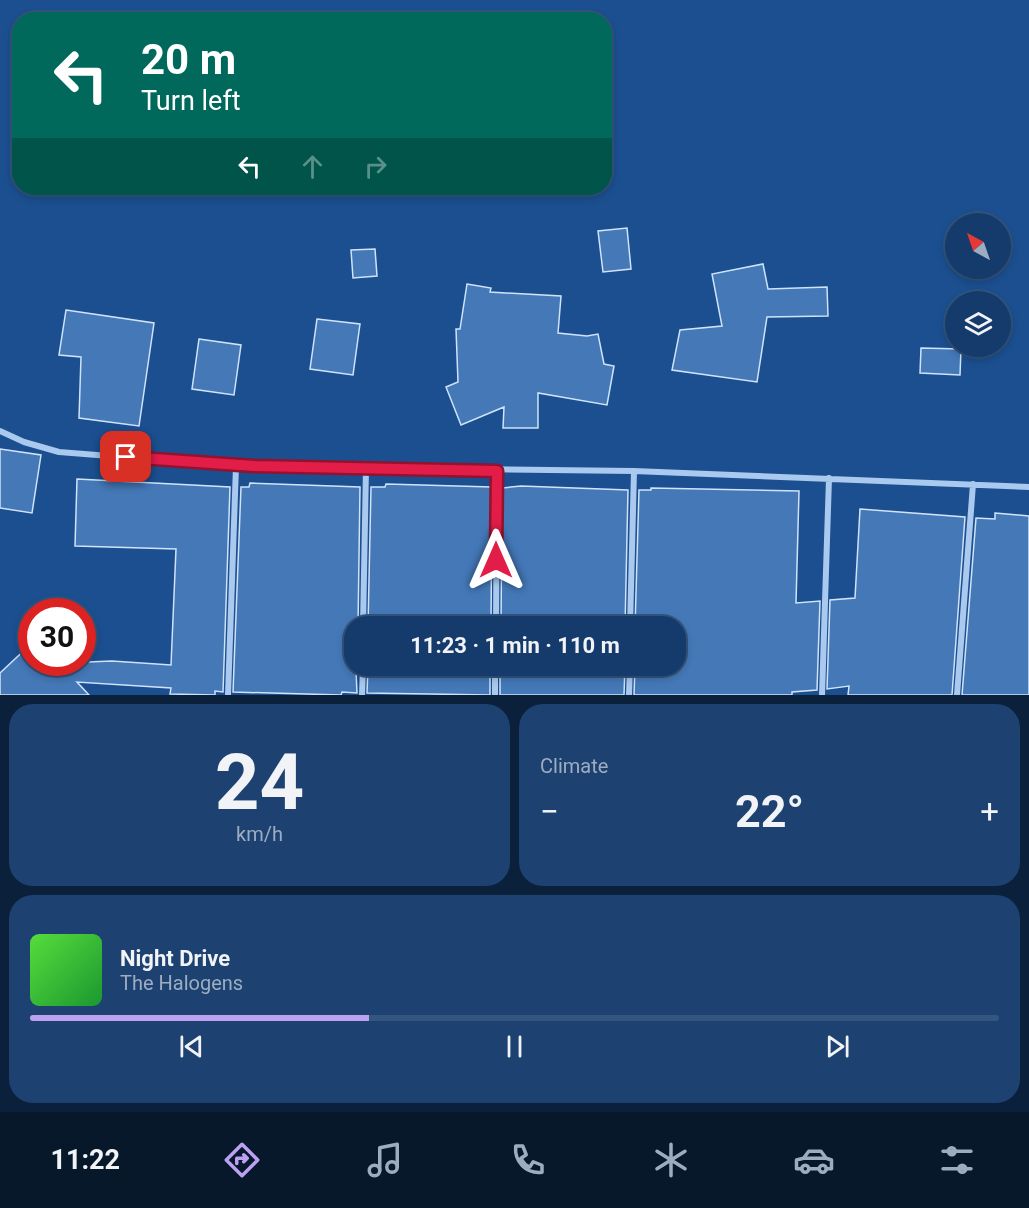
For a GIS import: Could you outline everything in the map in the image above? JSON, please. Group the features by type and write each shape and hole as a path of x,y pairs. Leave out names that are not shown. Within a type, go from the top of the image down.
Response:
{"street":[{"path":"0,431 24,442 59,452 236,465 497,471 634,471 1029,487"},
{"path":"228,695 236,465"},
{"path":"363,616 366,468"},
{"path":"496,616 497,471"},
{"path":"630,616 634,471"},
{"path":"822,695 829,478"},
{"path":"957,695 973,484"},
{"path":"362,695 363,676"},
{"path":"495,676 495,695"},
{"path":"629,695 630,676"}],"building":[{"path":"627,228 631,269 603,272 598,231"},
{"path":"375,249 377,276 353,278 351,250"},
{"path":"763,264 768,289 827,287 828,316 767,317 757,382 672,370 680,330 722,326 712,274"},
{"path":"467,284 491,288 490,292 561,296 558,333 587,336 598,334 604,364 614,366 607,405 538,393 538,428 503,428 504,407 461,425 446,387 458,382 456,329 460,329"},
{"path":"66,310 154,323 139,426 79,418 81,357 59,355"},
{"path":"317,319 360,324 353,375 310,369"},
{"path":"199,339 241,345 234,395 192,389"},
{"path":"921,348 945,349 945,357 961,357 960,375 920,373"},
{"path":"0,449 41,455 32,513 0,508"},
{"path":"77,479 230,487 223,692 215,691 215,695 170,694 171,688 77,682 89,695 0,695 0,673 18,656 18,676 96,676 96,662 171,665 176,549 75,546"},
{"path":"250,483 360,487 358,616 344,616 344,676 356,676 357,693 342,692 341,695 233,692 241,487 249,487"},
{"path":"386,484 492,487 491,616 368,616 371,487 385,487"},
{"path":"521,486 628,490 625,616 501,616 502,488"},
{"path":"651,488 799,491 796,603 820,601 817,690 792,692 792,695 634,695 635,676 686,676 686,616 635,616 639,490 651,490"},
{"path":"860,509 965,517 952,695 848,695 849,686 827,689 830,600 855,598"},
{"path":"995,513 1029,516 1029,695 962,695 976,518 995,519"},
{"path":"368,676 490,676 490,695 367,693"},
{"path":"500,676 625,676 624,695 500,695"}],"route":[{"path":"126,457 254,466 497,471 496,560"}]}
